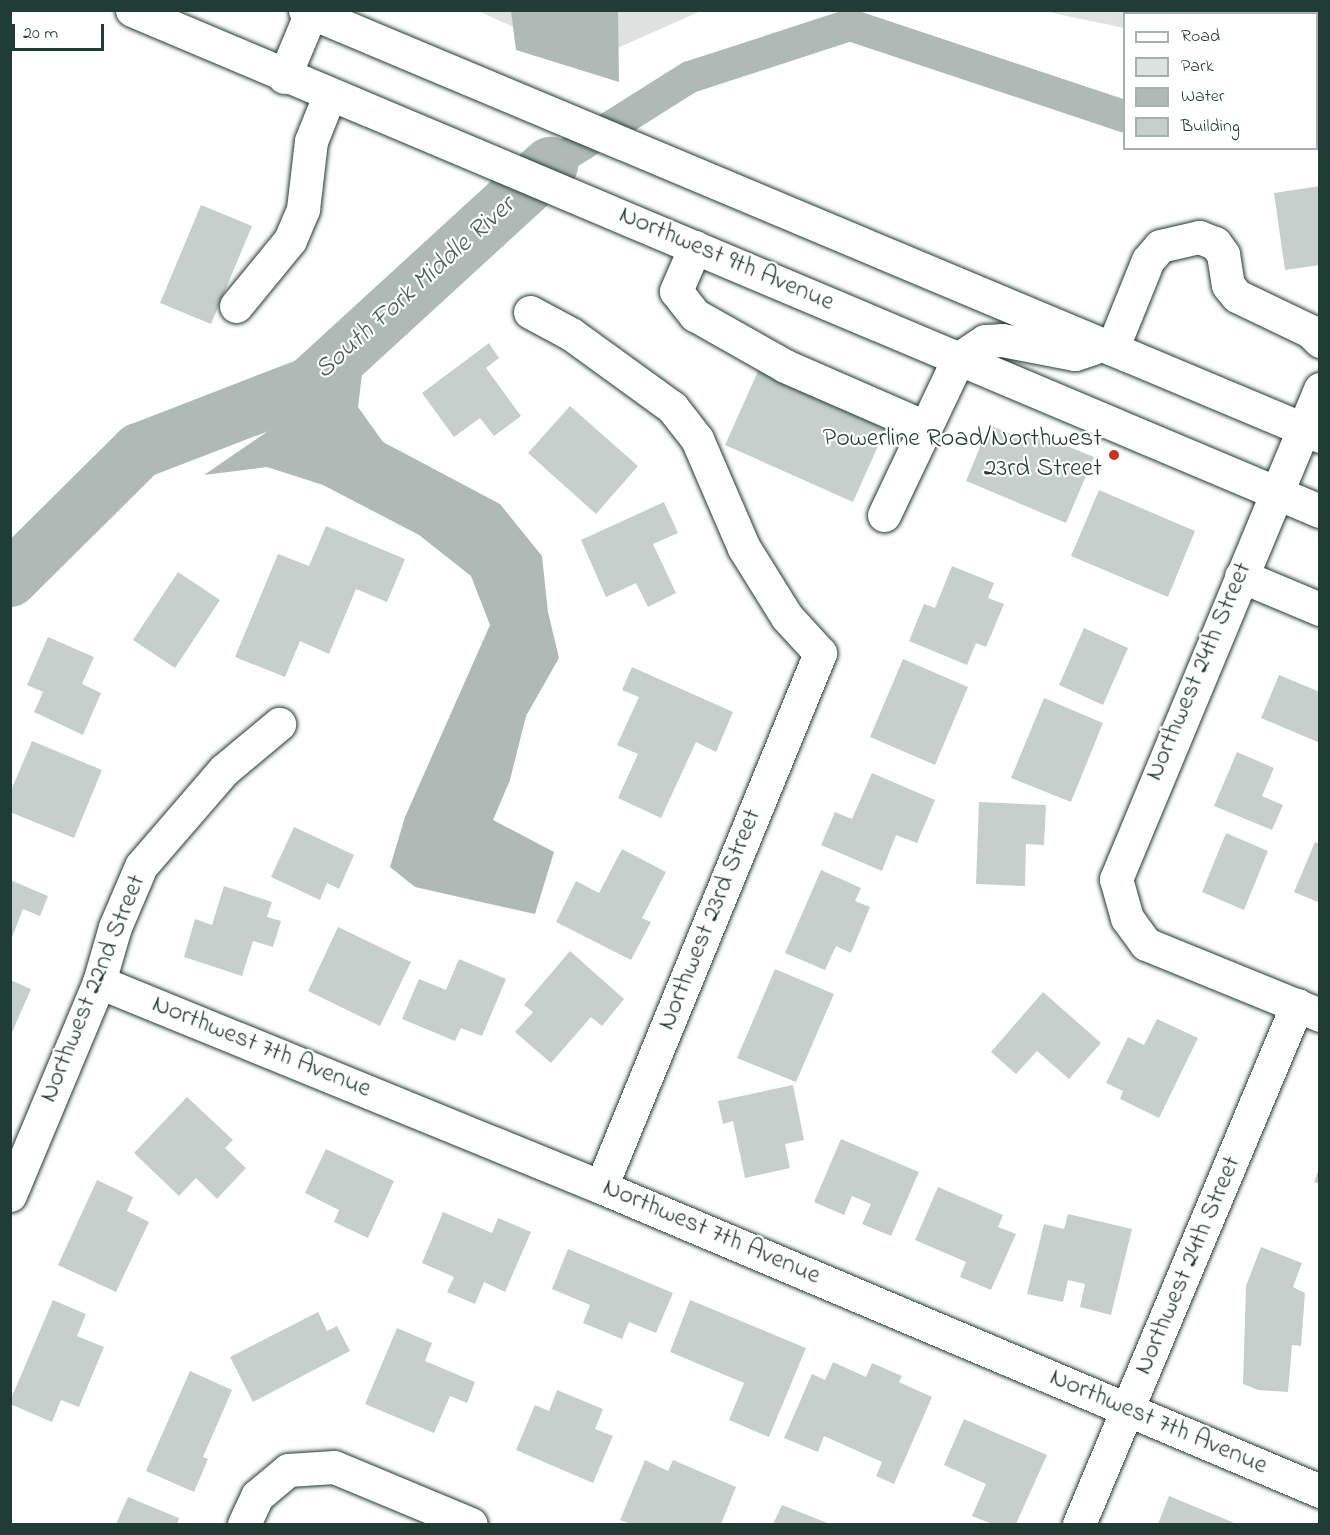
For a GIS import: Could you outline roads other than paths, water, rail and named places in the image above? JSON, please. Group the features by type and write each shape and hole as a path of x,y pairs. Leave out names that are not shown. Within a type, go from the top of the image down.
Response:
{"street":[{"name":"Northwest 9th Avenue","path":"132,10 329,96 695,247 1320,511"},
{"path":"284,77 309,11 681,170 1311,432"},
{"path":"236,306 290,240 303,209 311,141 329,96"},
{"path":"1106,347 1148,261 1160,246 1199,237 1215,243 1223,254 1228,285 1237,296 1310,331 1320,341"},
{"path":"695,247 676,291 695,315 785,366 926,427"},
{"name":"Northwest 23rd Street","path":"530,312 571,334 672,407 697,440 744,548 787,616 820,653 601,1186"},
{"path":"884,515 958,359 985,341 1002,340 1075,354 1106,347"},
{"name":"Northwest 24th Street","path":"1078,1524 1308,1010 1146,944 1127,918 1116,879 1275,492 1311,432 1320,389"},
{"path":"1241,576 1320,609"},
{"name":"Northwest 22nd Street","path":"10,1195 99,982 115,927 141,866 224,770 279,724"},
{"name":"Northwest 7th Avenue","path":"99,982 601,1186 1128,1412 1320,1491"},
{"path":"244,1524 257,1496 288,1470 334,1467 471,1524"}],"water":[{"path":"511,11 618,11 619,82 516,50"},
{"path":"363,366 358,407 383,442 500,504 542,556 548,612 559,658 526,716 510,780 493,820 554,852 535,914 415,887 390,867 405,817 490,625 471,576 419,535 323,485 267,467 204,475"}],"waterway":[{"path":"550,165 690,77 850,25 1123,116"},
{"name":"South Fork Middle River","path":"10,579 139,451 310,385 550,165"}],"place":[{"name":"Powerline Road/Northwest 23rd Street","path":"1114,455"}]}
